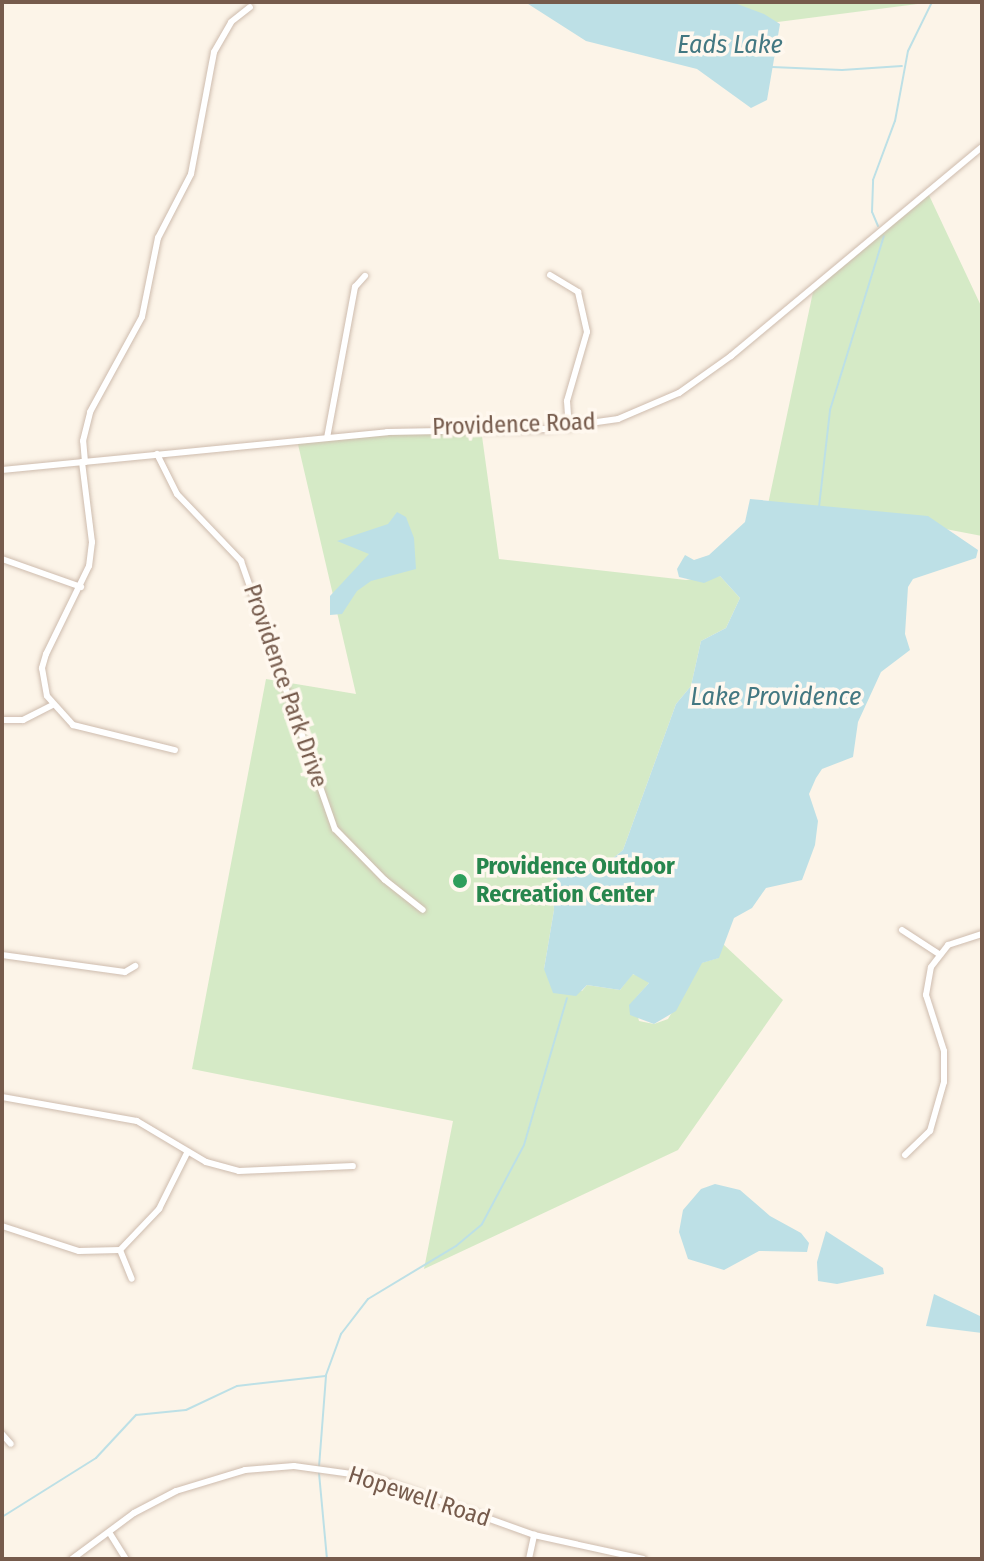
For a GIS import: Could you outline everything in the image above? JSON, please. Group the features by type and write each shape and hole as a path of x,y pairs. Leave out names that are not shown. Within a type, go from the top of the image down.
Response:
{"street":[{"path":"175,750 83,729 53,705 42,668 81,587 92,542 83,462 83,441 90,412 142,317 158,238 191,174 214,52 231,22 250,7"},
{"name":"Providence Road","path":"2,470 426,428 569,428 640,411 694,383 982,147"},
{"path":"550,275 578,292 587,332 567,401 569,428"},
{"path":"327,438 355,287 365,276"},
{"name":"Providence Park Drive","path":"157,454 177,494 241,561 335,829 385,880 423,910"},
{"path":"2,559 81,587"},
{"path":"2,720 23,720 53,705"},
{"path":"902,930 939,954"},
{"path":"905,1155 930,1131 944,1082 944,1051 926,995 939,954 956,940 982,934"},
{"path":"2,955 125,972 135,966"},
{"path":"2,1097 137,1121 187,1153 239,1171 353,1166"},
{"path":"2,1226 79,1251 120,1250 159,1209 187,1153"},
{"path":"120,1250 132,1279"},
{"path":"2,1434 11,1444"},
{"name":"Hopewell Road","path":"72,1559 147,1505 197,1482 245,1470 294,1466 373,1477 534,1535 643,1559"},
{"path":"109,1532 126,1559"},
{"path":"529,1559 534,1535"}],"green space":[{"path":"700,2 933,2 770,23"},
{"path":"927,191 982,308 982,536 836,508 767,509 813,292"},
{"path":"481,429 499,559 686,580 720,576 740,598 726,628 701,641 691,686 676,704 623,850 612,859 566,866 552,886 554,910 544,969 582,991 587,985 620,990 632,974 644,977 649,983 634,1000 639,1021 654,1024 668,1019 701,963 718,958 723,944 783,1000 678,1150 424,1269 453,1121 192,1069 266,679 356,694 297,440"}],"water":[{"name":"Eads Lake","path":"525,2 732,2 764,14 780,24 767,100 751,108 697,69 586,41"},
{"name":"Lake Providence","path":"750,499 928,516 978,550 976,558 913,579 908,587 905,634 910,650 881,672 858,722 853,757 822,769 816,778 809,794 818,821 815,845 802,880 766,888 752,908 734,918 719,958 702,963 676,1011 654,1024 630,1015 629,1005 649,983 633,974 620,990 587,985 576,996 553,993 544,969 554,910 552,886 566,865 612,859 623,850 676,704 691,686 701,641 726,628 740,598 720,576 704,583 679,577 677,569 685,555 694,560 709,555 745,522"},
{"path":"397,512 406,517 414,538 416,569 371,581 357,591 342,614 330,615 330,596 369,554 337,541 388,524"},
{"path":"715,1184 740,1190 770,1216 801,1233 809,1243 807,1252 759,1251 724,1270 688,1259 679,1232 683,1210 701,1189"},
{"path":"826,1231 883,1268 884,1274 837,1284 818,1281 817,1262"},
{"path":"934,1294 982,1317 982,1333 926,1326"}],"waterway":[{"path":"878,226 872,212 873,180 895,121 908,51 932,2"},
{"path":"772,67 842,70 902,66"},
{"path":"819,507 830,410 884,236"},
{"path":"319,1467 326,1375 341,1334 368,1299 456,1246 482,1224 524,1145 567,998"},
{"path":"2,1517 96,1458 136,1415 186,1410 237,1386 325,1376"},
{"path":"319,1473 327,1559"}],"place":[{"name":"Providence Outdoor Recreation Center","path":"460,881"}]}
